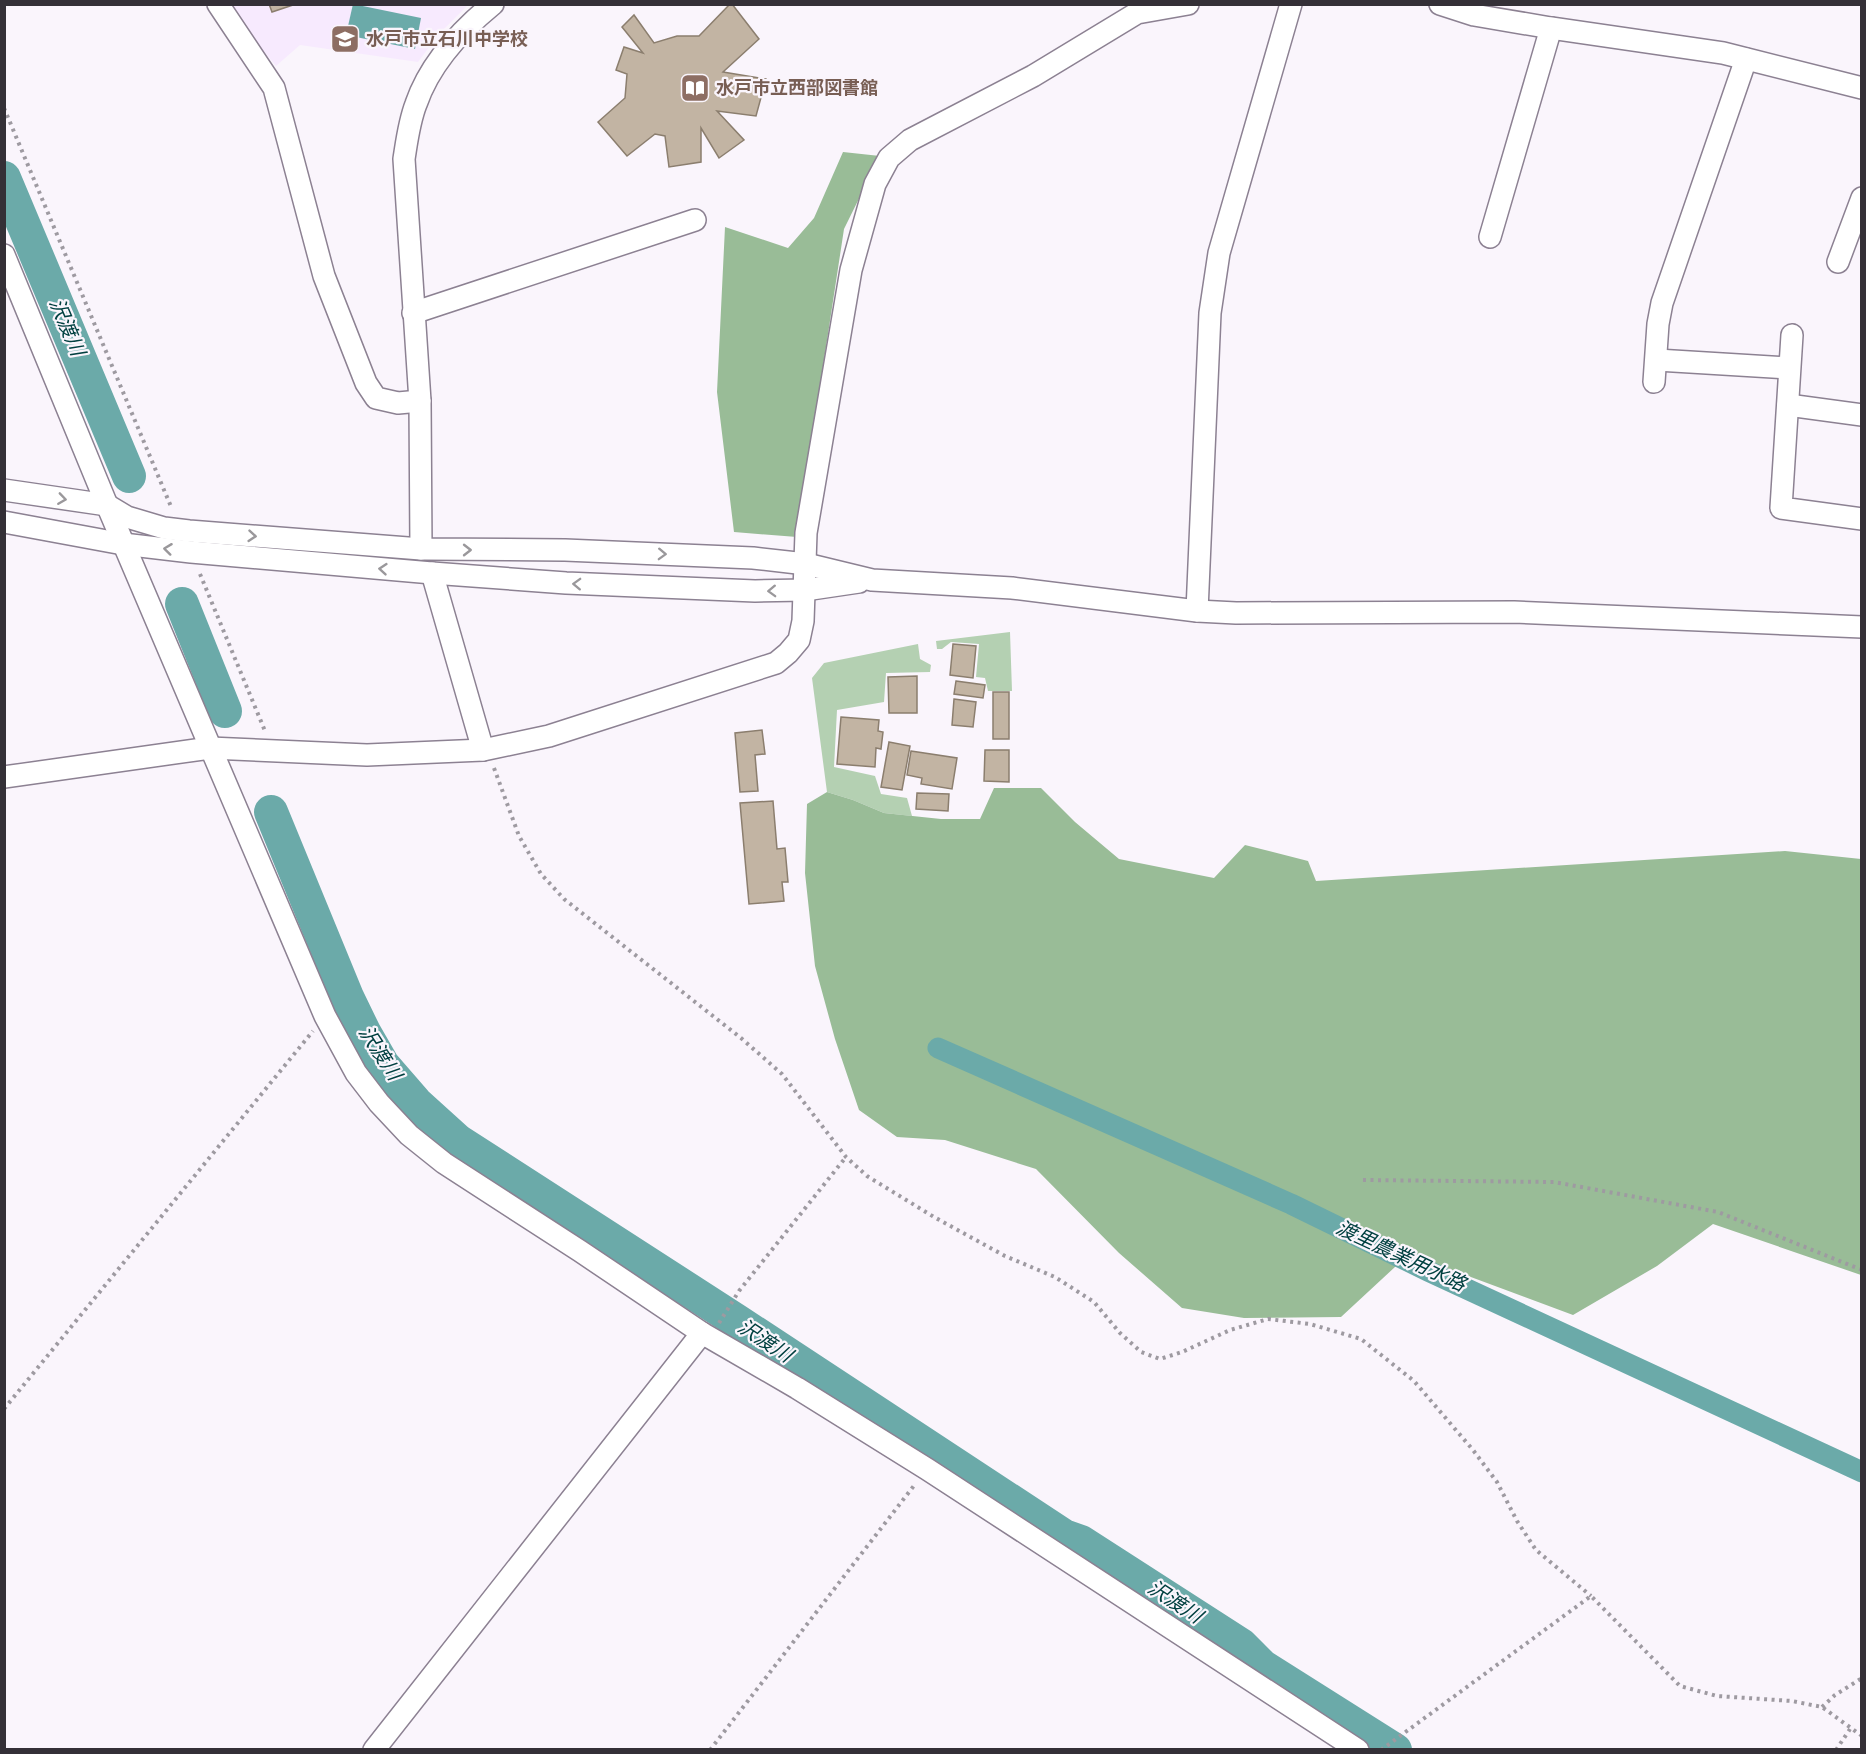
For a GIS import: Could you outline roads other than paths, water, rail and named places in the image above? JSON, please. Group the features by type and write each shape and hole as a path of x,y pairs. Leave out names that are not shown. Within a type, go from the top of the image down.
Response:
{"street":[{"path":"218,4 274,88 324,276 366,383 376,398 398,403 420,401"},
{"path":"421,549 420,401 404,159 408,129 416,102 429,75 449,44 493,4"},
{"path":"4,777 210,748 367,755 487,749 549,736 776,663 799,640 803,621 806,533 851,270 875,184 889,158 910,140 1033,76 1137,13 1188,4"},
{"path":"1197,611 1210,313 1219,253 1291,4"},
{"path":"1440,4 1474,15 1723,53 1862,88"},
{"path":"1490,237 1551,28"},
{"path":"1654,382 1658,324 1662,303 1746,60"},
{"path":"1839,262 1862,198"},
{"path":"413,313 695,220"},
{"path":"4,255 123,544 325,1017 356,1073 380,1103 410,1135 444,1163 702,1333 797,1388 927,1469 1358,1749"},
{"path":"1792,335 1781,508 1862,519"},
{"path":"1657,360 1789,368"},
{"path":"1788,405 1862,415"},
{"path":"4,490 107,505 127,517 165,528 421,549 565,550 753,558 806,564 872,580 1012,588 1197,611 1236,613 1515,612 1862,627"},
{"path":"4,522 123,544 191,552 590,584 755,591 805,590 872,580"},
{"path":"432,573 487,749"},
{"path":"374,1749 702,1333"}],"water":[{"path":"353,4 421,18 415,49 346,35"}],"waterway":[{"name":"沢渡川","path":"4,178 129,476"},
{"name":"沢渡川","path":"182,604 225,711"},
{"name":"沢渡川","path":"271,812 347,997 364,1032 383,1065 416,1103 458,1141 1064,1536 1081,1542 1241,1645 1262,1666 1395,1750"},
{"name":"渡里農業用水路","path":"938,1048 1291,1204 1428,1271 1862,1472"}],"place":[{"name":"水戸市立石川中学校","path":"345,39"},
{"name":"水戸市立西部図書館","path":"695,88"}]}
